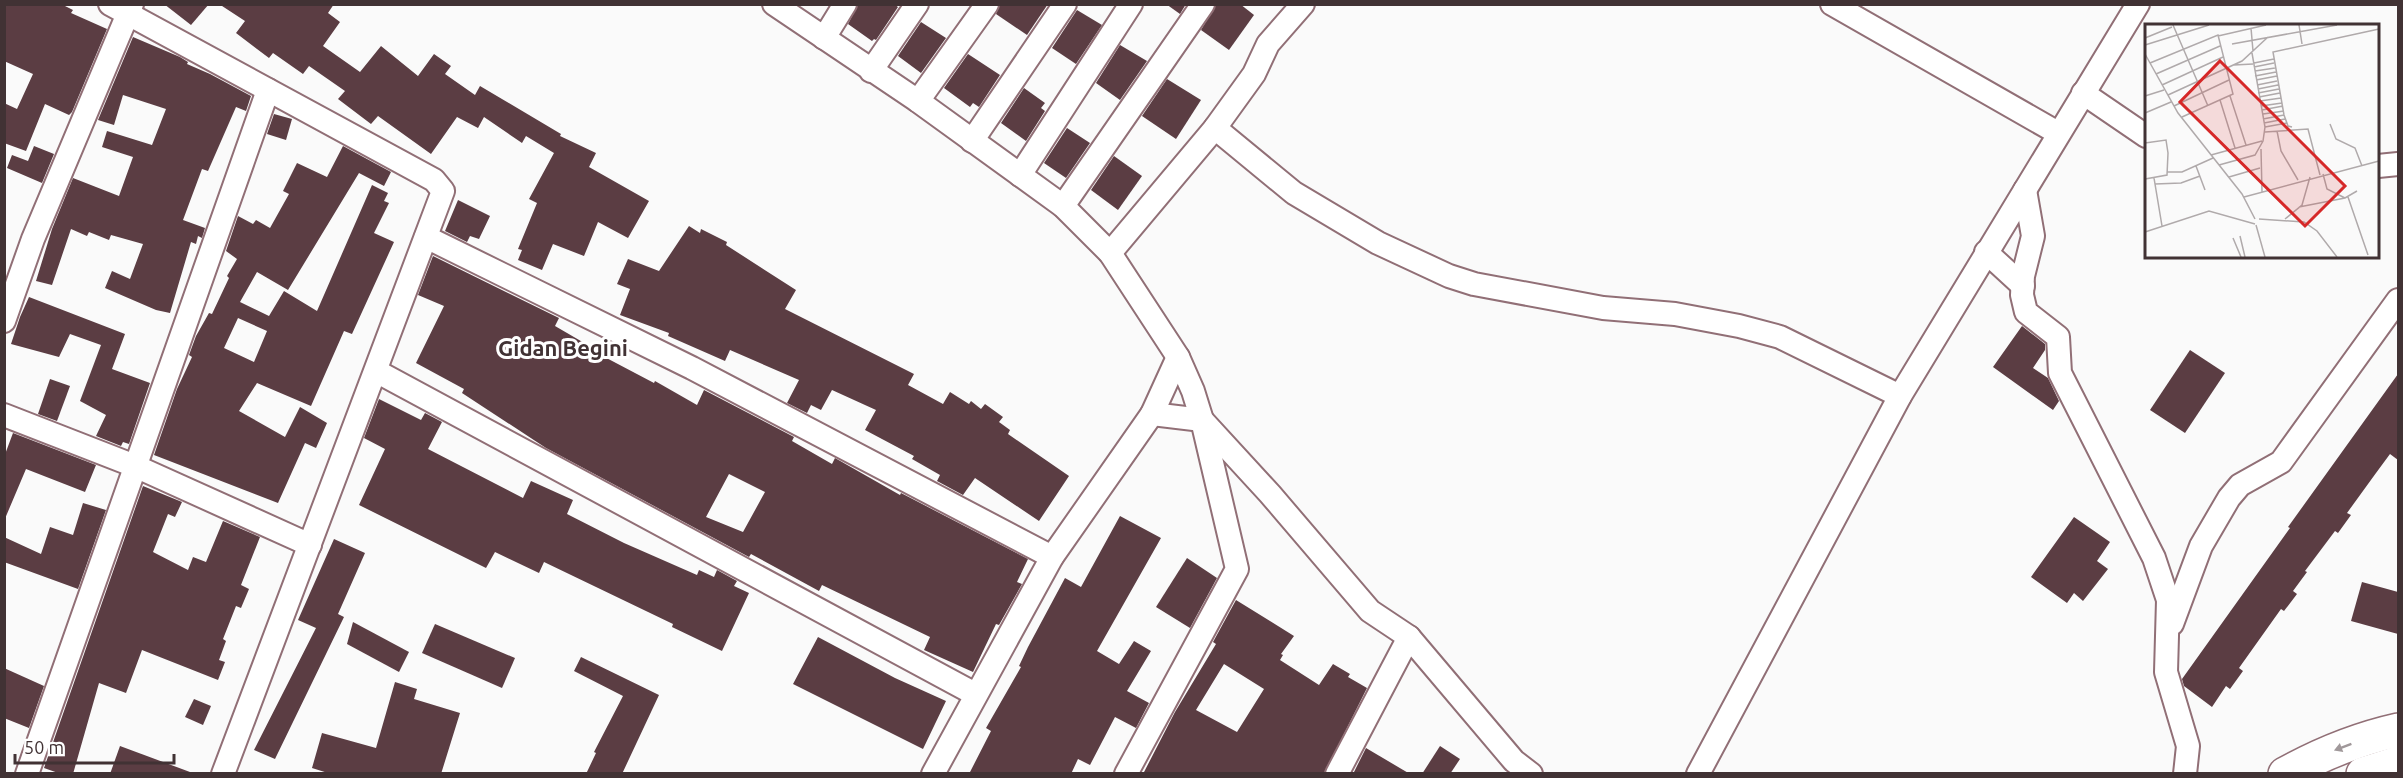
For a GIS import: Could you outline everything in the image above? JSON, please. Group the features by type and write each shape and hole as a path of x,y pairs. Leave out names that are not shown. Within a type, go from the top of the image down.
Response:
{"highway":[{"path":"2285,774 2351,743 2398,730"},
{"path":"2363,774 2398,763"}],"street":[{"path":"774,4 918,101 1063,206 1110,253 1178,357 1193,391 1202,420 1237,569 1126,774"},
{"path":"824,38 844,4"},
{"path":"871,71 917,4"},
{"path":"918,101 987,4"},
{"path":"972,141 1065,4"},
{"path":"1020,175 1131,4"},
{"path":"1063,206 1203,4"},
{"path":"1110,253 1215,128 1254,74 1268,44 1303,4"},
{"path":"1832,4 2058,133"},
{"path":"1698,774 1900,396 2138,4"},
{"path":"4,321 33,239 124,8 268,90 434,180 443,191 223,774"},
{"path":"27,774 268,90"},
{"path":"2083,93 2145,135"},
{"path":"1215,128 1294,193 1378,243 1449,276 1473,284 1603,308 1675,314 1739,326 1779,337 1900,396"},
{"path":"2379,166 2398,164"},
{"path":"2025,190 2033,236 2024,268 2022,295 2026,312 2058,337 2060,373 2154,558 2168,600 2166,672 2188,746 2185,774"},
{"path":"426,237 692,368 1052,557"},
{"path":"1986,252 2023,286"},
{"path":"2166,640 2201,546 2229,498 2240,484 2281,462 2398,300"},
{"path":"933,774 1052,557 1152,414 1178,357"},
{"path":"376,371 975,694"},
{"path":"1152,414 1202,420 1270,494 1370,611 1409,637 1515,761 1531,774"},
{"path":"4,415 135,466 310,545"},
{"path":"1337,774 1409,637"}],"building":[{"path":"4,4 61,4 73,10 71,13 107,29 72,112 69,115 45,104 26,151 4,143 4,103 17,109 33,74 4,61"},
{"path":"164,4 209,4 191,25"},
{"path":"219,4 334,4 328,13 340,22 323,46 360,72 381,46 418,76 434,54 451,66 445,74 475,95 480,86 561,134 560,136 596,153 589,167 649,201 628,238 598,222 584,256 553,244 542,270 518,260 522,250 518,249 537,203 529,199 554,153 526,136 522,143 484,117 478,128 457,117 431,154 378,116 371,124 338,99 345,91 309,66 303,74 273,53 269,58 236,33 245,21"},
{"path":"858,4 894,4 898,7 876,40 872,41 848,24"},
{"path":"1000,4 1048,4 1027,35 996,14"},
{"path":"1166,4 1186,4 1180,14"},
{"path":"1216,4 1240,4 1254,15 1229,50 1201,30"},
{"path":"1077,10 1102,25 1076,64 1052,48"},
{"path":"921,22 946,38 921,73 898,56"},
{"path":"133,37 180,57 188,62 187,64 251,96 246,111 236,107 208,171 202,169 183,220 205,228 202,238 198,236 196,244 191,242 170,313 156,310 105,288 112,271 130,279 143,244 111,235 109,240 89,232 87,236 71,229 52,285 36,281 52,229 73,178 119,196 133,157 102,147 107,131 152,145 166,109 123,95 114,125 98,120"},
{"path":"1120,45 1147,61 1120,100 1096,83"},
{"path":"968,54 1000,75 979,107 973,103 970,107 944,88"},
{"path":"1167,79 1201,100 1176,139 1142,116"},
{"path":"1024,88 1045,103 1041,108 1045,111 1026,141 1001,123"},
{"path":"274,114 292,119 286,140 267,134"},
{"path":"1067,128 1090,143 1066,178 1044,163"},
{"path":"34,146 54,154 42,183 7,168 12,155 28,161"},
{"path":"343,146 391,172 384,186 359,173 288,290 257,272 240,302 269,316 284,291 317,311 372,185 388,193 384,201 389,203 374,233 394,242 352,334 344,331 311,406 257,383 239,411 285,437 300,407 327,423 316,448 305,443 278,503 154,455 177,389 192,357 189,355 196,336 209,313 212,314 229,278 227,276 237,259 226,251 238,216 253,224 256,220 270,228 289,194 283,191 297,163 327,177","holes":["238,318 267,331 254,362 224,348"]},
{"path":"1114,156 1142,176 1118,210 1091,190"},
{"path":"458,200 490,216 479,239 470,236 467,242 445,231"},
{"path":"689,226 700,233 701,229 727,242 726,245 796,290 785,309 914,374 908,385 943,404 950,392 969,404 971,401 981,409 985,404 1003,417 999,422 1010,430 1008,434 1069,476 1039,521 975,478 963,495 937,481 940,475 912,459 914,456 865,430 876,410 832,390 821,410 811,405 807,413 787,403 799,380 730,350 725,361 668,336 669,333 620,315 630,289 617,284 628,259 659,271"},
{"path":"433,256 559,318 555,326 598,351 597,353 654,383 655,381 697,405 704,390 794,437 792,441 832,464 835,458 900,495 901,493 1028,559 1017,582 1022,584 999,625 996,624 973,672 924,650 930,637 822,585 819,591 751,554 749,557 546,448 462,393 464,389 416,363 444,306 418,295","holes":["729,474 765,492 743,532 706,517"]},
{"path":"29,297 125,334 112,369 150,383 129,444 123,442 121,446 96,436 106,415 80,401 101,345 70,334 59,357 11,344"},
{"path":"2022,326 2045,344 2045,350 2033,368 2048,378 2059,401 2053,410 1993,367"},
{"path":"2190,350 2225,373 2185,433 2150,410"},
{"path":"2398,374 2398,460 2390,454 2347,513 2351,515 2338,533 2335,531 2305,571 2307,572 2293,591 2297,594 2284,611 2281,609 2239,668 2243,671 2230,689 2226,686 2212,707 2184,686 2182,679"},
{"path":"50,379 70,386 57,421 38,414"},
{"path":"379,399 421,420 425,413 442,422 428,449 523,498 531,481 573,500 567,514 624,543 697,575 699,570 714,577 717,570 737,581 734,586 749,593 722,651 672,627 673,624 544,562 539,573 495,552 486,568 359,505 385,449 364,438"},
{"path":"13,433 96,465 85,492 26,469 4,521 4,457"},
{"path":"143,486 182,502 175,517 168,514 153,552 188,570 193,557 206,562 223,521 260,537 241,585 249,589 241,608 236,606 223,639 226,641 219,660 225,662 218,680 142,650 126,693 99,683 73,774 61,774 44,768"},
{"path":"83,503 106,510 78,589 4,562 4,537 41,554 50,527 73,535"},
{"path":"1120,516 1161,538 1097,651 1119,664 1134,641 1151,651 1127,691 1149,703 1136,728 1115,717 1090,765 1078,759 1071,774 969,774 991,731 986,728 1021,667 1019,666 1028,647 1065,578 1081,587"},
{"path":"2074,517 2110,542 2097,561 2108,569 2083,601 2074,593 2067,603 2031,577"},
{"path":"334,539 365,553 338,614 344,617 275,759 254,750 316,628 298,620"},
{"path":"1187,558 1217,578 1190,628 1156,607"},
{"path":"2362,582 2398,592 2398,634 2351,621"},
{"path":"1236,600 1294,636 1281,654 1283,655 1280,660 1319,685 1333,664 1350,674 1348,677 1367,688 1324,774 1143,774 1175,712 1216,644 1213,642","holes":["1224,664 1264,689 1237,732 1196,710"]},
{"path":"353,622 409,652 399,672 347,644"},
{"path":"435,624 515,658 502,688 422,653"},
{"path":"818,637 895,678 946,701 923,749 793,684"},
{"path":"581,657 659,695 622,774 586,774 596,753 594,752 623,696 574,671"},
{"path":"4,668 44,686 29,728 4,718"},
{"path":"395,682 417,689 414,699 460,713 441,774 331,774 312,768 322,733 376,748"},
{"path":"194,699 211,706 203,725 185,717"},
{"path":"120,746 190,772 189,774 110,774"},
{"path":"1440,746 1460,759 1450,774 1422,774"},
{"path":"1366,748 1410,774 1353,774"}],"district":[{"name":"Gidan Begini","path":"563,348"}]}
